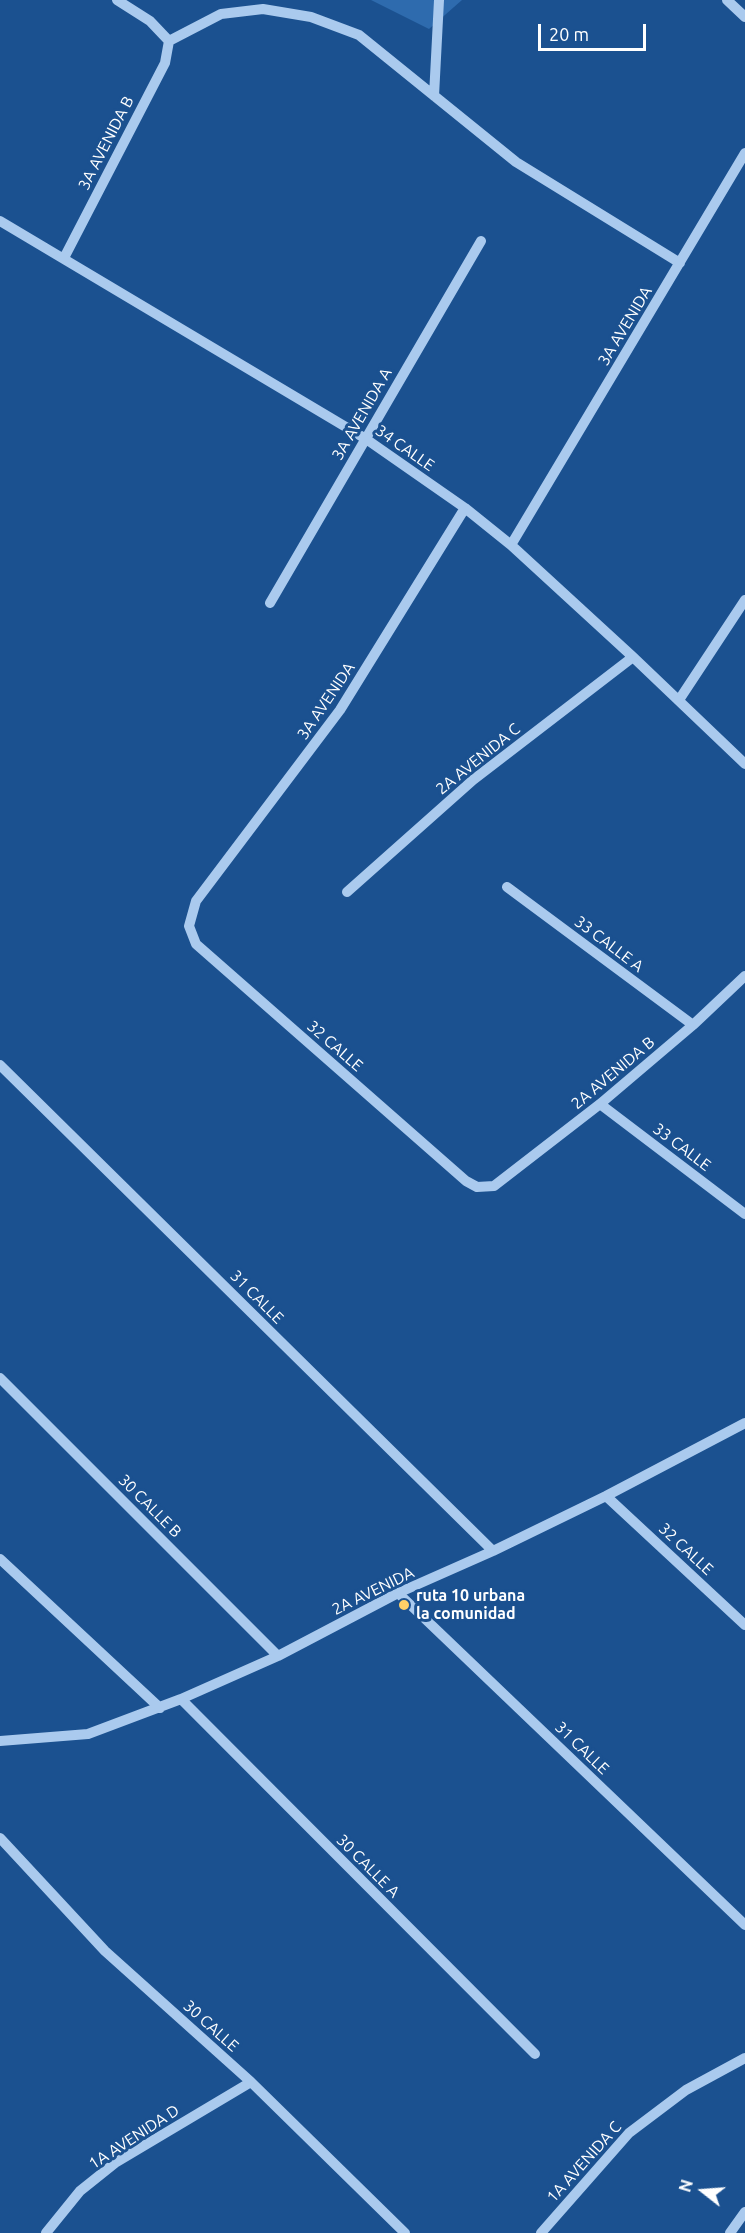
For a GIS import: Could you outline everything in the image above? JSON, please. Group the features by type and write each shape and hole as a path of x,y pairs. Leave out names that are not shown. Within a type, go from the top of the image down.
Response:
{"street":[{"path":"117,0 150,21 169,40 221,14 263,5 311,17 358,35 516,162 680,263"},
{"path":"434,96 439,0"},
{"path":"727,0 745,17"},
{"name":"3A AVENIDA B","path":"64,258 165,63 169,40"},
{"name":"3A AVENIDA","path":"511,545 745,153"},
{"name":"34 CALLE","path":"0,221 366,439 465,508 511,545 680,700 745,764"},
{"name":"3A AVENIDA A","path":"270,603 481,241"},
{"name":"3A AVENIDA","path":"196,901 340,710 465,508"},
{"path":"680,700 745,600"},
{"name":"2A AVENIDA C","path":"347,892 473,780 633,657"},
{"name":"33 CALLE A","path":"507,887 693,1025"},
{"name":"32 CALLE","path":"196,901 189,926 196,944 465,1181 477,1187 494,1186"},
{"name":"2A AVENIDA B","path":"494,1186 600,1104 693,1025 745,976"},
{"name":"31 CALLE","path":"0,1065 493,1551"},
{"name":"33 CALLE","path":"600,1104 745,1214"},
{"name":"30 CALLE B","path":"0,1378 278,1656"},
{"name":"2A AVENIDA","path":"0,1741 88,1734 160,1708 278,1656 398,1593 493,1551 606,1496 745,1423"},
{"name":"32 CALLE","path":"606,1496 745,1625"},
{"path":"0,1559 160,1708"},
{"name":"31 CALLE","path":"398,1593 745,1925"},
{"name":"30 CALLE A","path":"181,1699 535,2054"},
{"name":"30 CALLE","path":"0,1838 105,1951 251,2082 405,2233"},
{"name":"1A AVENIDA C","path":"541,2233 629,2133 686,2090 745,2058"},
{"name":"1A AVENIDA D","path":"46,2233 80,2191 115,2163 251,2082"},
{"path":"730,2233 745,2212"}],"shaded area":[{"path":"371,0 462,0 429,29"}],"place":[{"name":"ruta 10 urbana la comunidad","path":"404,1605"}]}
